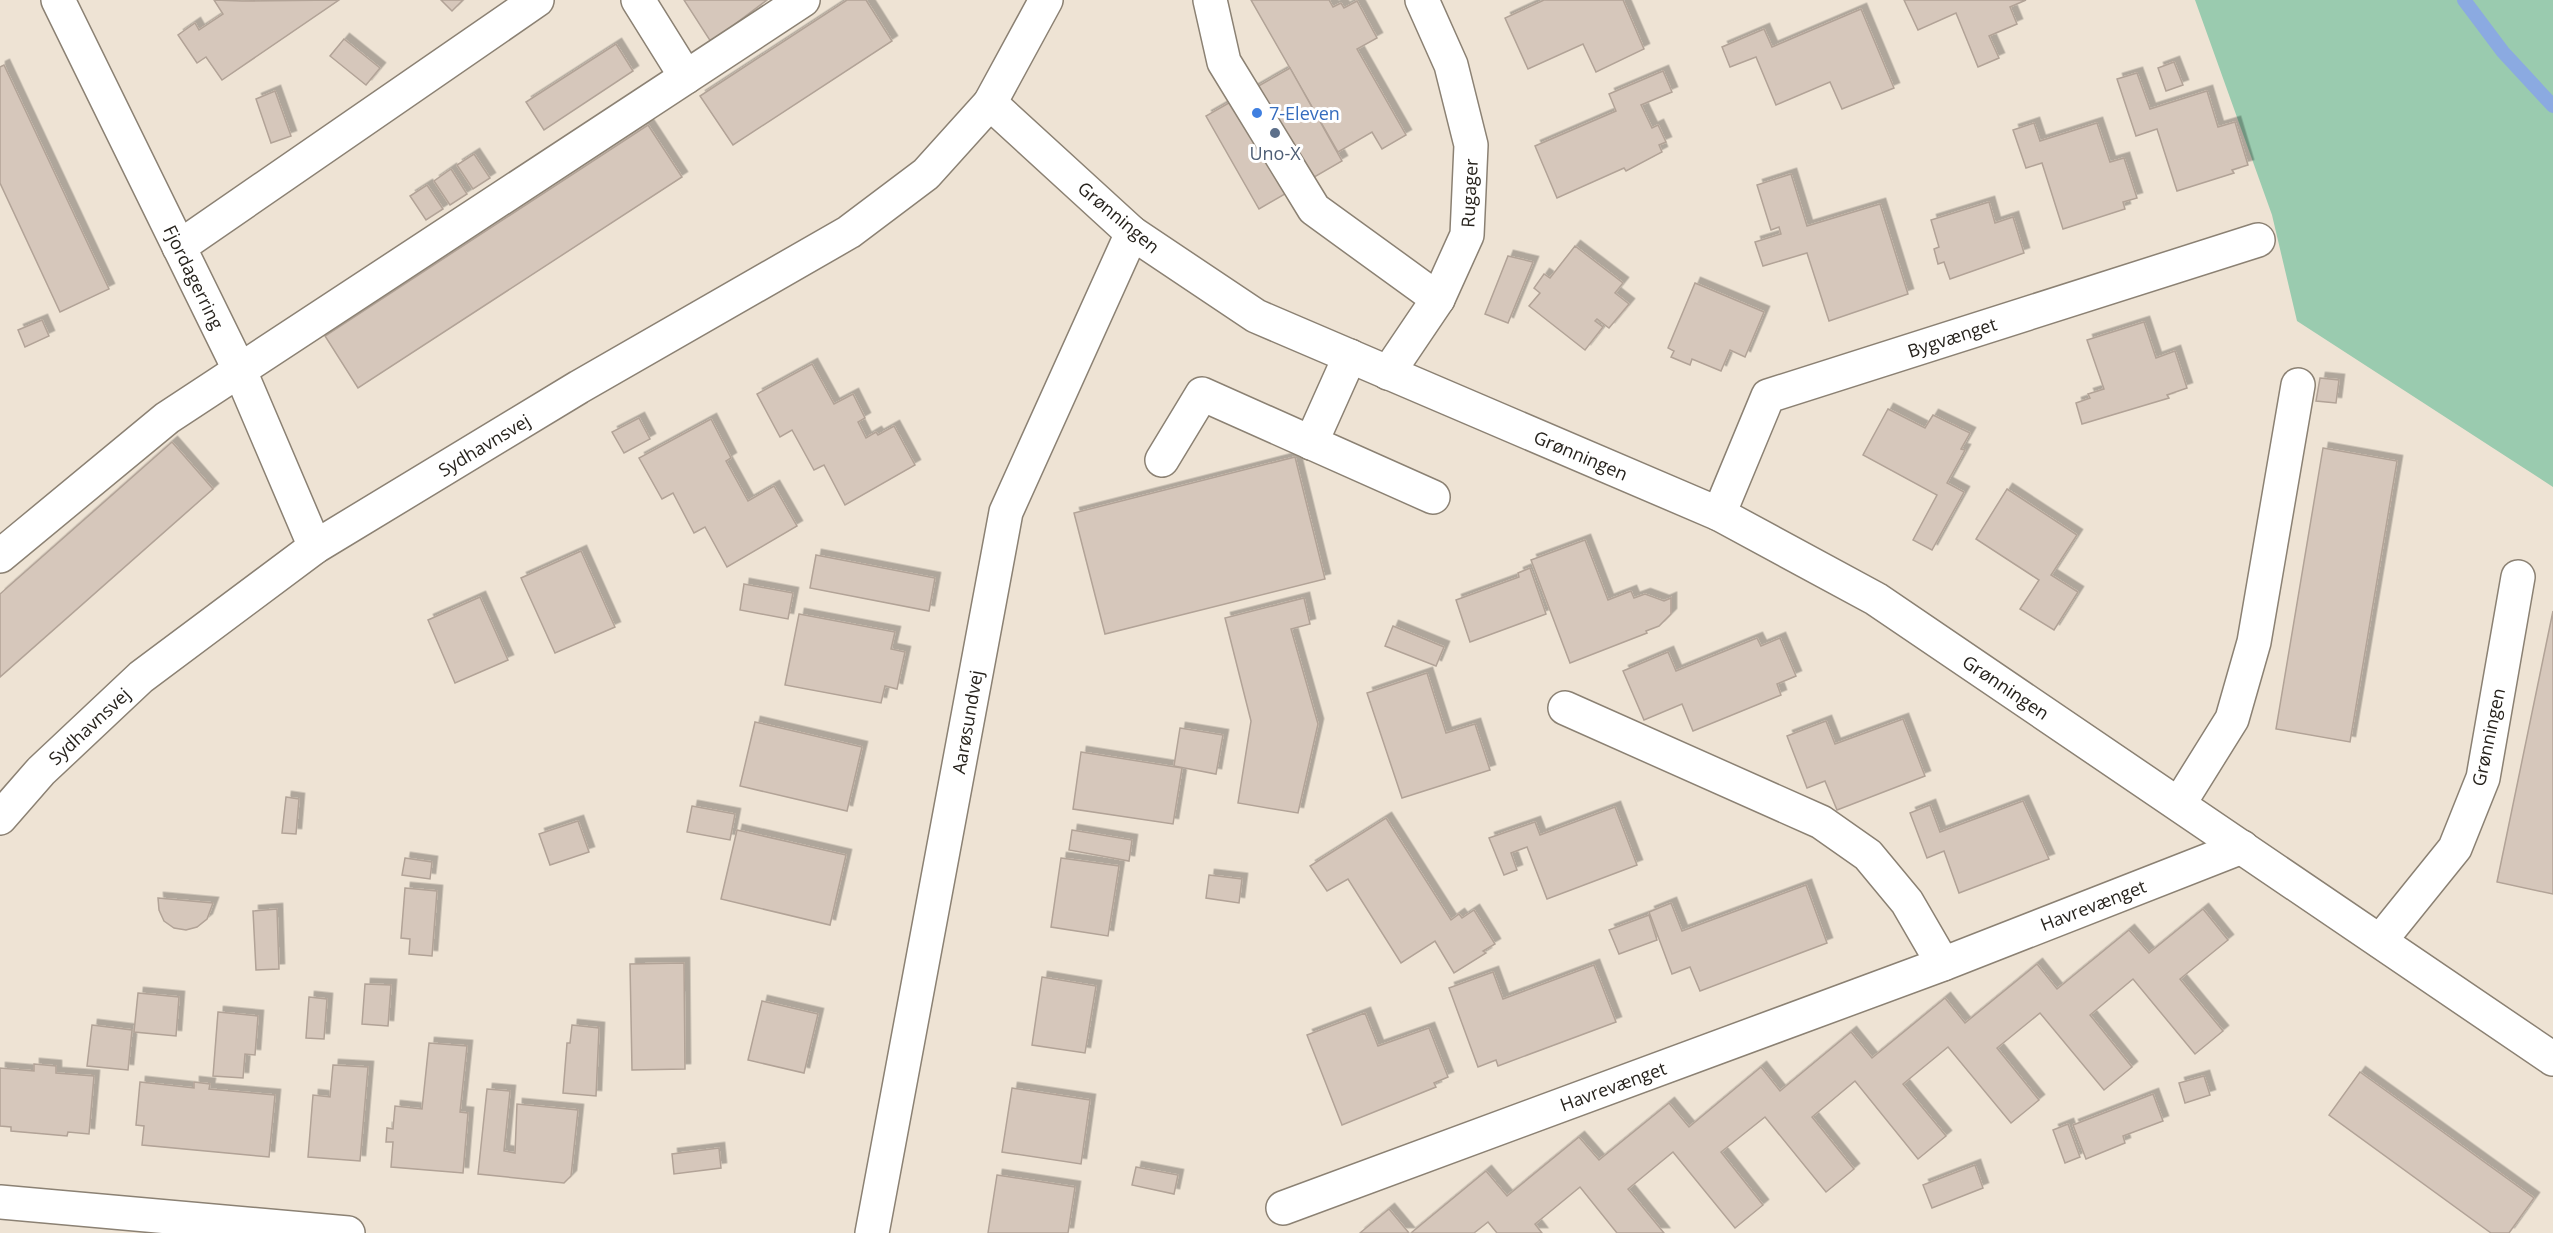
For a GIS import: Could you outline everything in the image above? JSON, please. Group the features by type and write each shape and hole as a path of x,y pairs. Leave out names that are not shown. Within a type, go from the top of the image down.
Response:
{"street":[{"path":"179,247 537,0"},
{"path":"638,0 686,77"},
{"path":"0,556 167,418 803,0"},
{"name":"Sydhavnsvej","path":"0,818 41,771 141,677 315,547 579,387 849,232 926,174 990,103 1046,0"},
{"path":"1210,0 1224,62 1314,209 1438,299"},
{"name":"Rugager","path":"1388,373 1438,299 1467,235 1472,146 1451,65 1422,0"},
{"name":"Fjordagerring","path":"68,3 179,247 240,371 315,547"},
{"name":"Grønningen","path":"990,103 1132,233 1256,316 1719,514 1876,599 2553,1059"},
{"name":"Aarøsundvej","path":"872,1233 1006,512 1132,233"},
{"name":"Bygvænget","path":"1719,514 1768,396 2258,240"},
{"path":"1311,443 1350,357"},
{"path":"2179,804 2232,719 2254,642 2298,385"},
{"path":"1162,460 1202,394 1433,497"},
{"name":"Grønningen","path":"2380,941 2454,848 2483,778 2518,577"},
{"path":"1565,708 1821,822 1868,855 1907,902 1943,964"},
{"name":"Havrevænget","path":"1283,1208 1943,964 2242,847"},
{"path":"0,1202 60,1220 348,1233"}],"green space":[{"path":"2195,0 2553,0 2553,487 2297,321 2272,215"}],"building":[{"path":"214,0 339,0 222,80 206,57 197,63 178,35 195,23 199,30 223,14"},
{"path":"441,0 463,0 452,11"},
{"path":"684,0 767,0 711,42"},
{"path":"847,0 866,0 892,41 733,145 700,96"},
{"path":"1251,0 1329,0 1333,7 1341,3 1344,8 1357,1 1377,38 1357,49 1406,135 1382,149 1372,132 1338,152"},
{"path":"1544,0 1623,0 1644,49 1596,72 1583,44 1528,69 1505,18"},
{"path":"1904,0 2026,0 2010,7 2017,24 1989,36 1999,58 1978,67 1956,13 1918,30"},
{"path":"1861,9 1894,88 1842,109 1830,82 1776,105 1756,57 1730,67 1722,47 1764,29 1772,47"},
{"path":"344,39 380,68 366,85 330,56"},
{"path":"616,44 633,71 544,130 526,102"},
{"path":"2174,62 2183,85 2166,91 2158,68"},
{"path":"4,65 109,289 60,312 0,183 0,67"},
{"path":"1290,68 1342,161 1259,209 1206,116"},
{"path":"1663,71 1672,92 1641,105 1652,128 1658,125 1666,142 1659,145 1662,152 1626,171 1624,168 1557,198 1535,146 1616,111 1609,94"},
{"path":"2137,73 2150,109 2207,91 2218,127 2235,122 2248,165 2232,170 2234,173 2177,191 2157,129 2136,136 2117,79"},
{"path":"275,91 291,136 271,143 256,99"},
{"path":"2034,123 2040,141 2097,123 2110,162 2124,158 2137,198 2123,202 2125,209 2063,229 2042,163 2026,168 2013,130"},
{"path":"648,125 682,177 358,388 325,336"},
{"path":"474,154 490,178 473,189 457,165"},
{"path":"451,169 467,194 450,205 434,181"},
{"path":"1791,174 1807,226 1880,204 1908,294 1829,321 1807,253 1763,266 1755,242 1781,234 1779,227 1771,230 1757,185"},
{"path":"427,185 443,209 426,220 410,196"},
{"path":"1989,202 1995,223 2013,217 2024,253 1950,279 1944,262 1938,264 1934,249 1939,247 1931,220"},
{"path":"1575,246 1623,283 1615,293 1629,304 1609,328 1597,319 1595,321 1603,327 1585,350 1529,306 1540,293 1534,288 1544,274 1550,278"},
{"path":"1508,256 1533,262 1508,323 1485,314"},
{"path":"1695,283 1764,312 1745,357 1730,350 1721,371 1692,359 1690,365 1671,357 1674,351 1668,348"},
{"path":"42,320 49,336 25,347 18,330"},
{"path":"2144,322 2156,358 2175,351 2187,388 2167,395 2169,398 2082,424 2076,403 2090,398 2088,394 2104,389 2087,340"},
{"path":"812,364 834,404 853,394 865,418 858,422 866,438 876,432 878,435 894,426 915,465 845,505 824,465 814,470 792,430 780,437 757,394"},
{"path":"2320,378 2339,380 2336,403 2316,401"},
{"path":"1888,409 1925,428 1933,415 1970,433 1961,449 1965,450 1947,483 1964,492 1932,550 1913,540 1937,495 1863,455"},
{"path":"639,418 650,439 624,453 612,432"},
{"path":"711,419 731,458 726,461 748,501 774,486 797,526 727,567 705,527 694,533 673,493 662,499 639,458"},
{"path":"172,442 213,489 0,677 0,594"},
{"path":"2323,448 2397,461 2350,742 2276,729"},
{"path":"1295,457 1325,579 1105,634 1074,513"},
{"path":"2007,489 2077,535 2051,575 2078,592 2054,630 2020,609 2039,580 1976,539"},
{"path":"1585,540 1608,600 1631,591 1634,598 1645,594 1664,601 1671,598 1671,614 1659,626 1646,631 1647,633 1570,663 1531,560"},
{"path":"581,551 615,627 555,653 521,578"},
{"path":"816,555 935,578 929,611 810,588"},
{"path":"1530,568 1546,614 1470,642 1456,600 1519,577 1518,573"},
{"path":"744,584 793,593 788,619 740,610"},
{"path":"480,597 508,660 455,683 428,620"},
{"path":"1304,598 1310,624 1291,629 1318,724 1298,813 1238,803 1251,721 1225,618"},
{"path":"2553,611 2553,894 2497,882"},
{"path":"799,614 895,632 891,649 905,652 897,689 885,686 881,703 785,685"},
{"path":"1393,626 1444,647 1436,666 1385,646"},
{"path":"1757,638 1761,646 1780,638 1796,676 1777,684 1781,695 1693,731 1682,704 1644,720 1623,671 1668,652 1676,671"},
{"path":"1427,673 1446,733 1475,724 1490,770 1402,798 1367,693"},
{"path":"1903,719 1925,776 1837,810 1825,781 1807,788 1787,736 1826,721 1835,744"},
{"path":"755,722 862,747 847,811 740,786"},
{"path":"1180,728 1223,735 1216,774 1174,766"},
{"path":"1081,752 1182,768 1173,824 1073,809"},
{"path":"286,797 299,799 296,834 282,833"},
{"path":"2023,801 2049,859 1959,893 1944,851 1927,858 1910,813 1930,805 1940,832"},
{"path":"692,806 735,814 730,840 687,832"},
{"path":"1615,807 1637,865 1547,899 1527,847 1511,853 1517,870 1504,875 1489,838 1535,822 1540,835"},
{"path":"1386,818 1451,920 1459,914 1462,918 1474,910 1495,944 1483,951 1486,953 1454,973 1435,941 1401,963 1348,879 1327,891 1310,866"},
{"path":"578,821 589,852 550,865 539,834"},
{"path":"737,830 846,855 830,925 721,899"},
{"path":"1072,830 1132,840 1129,861 1069,850"},
{"path":"405,858 432,862 430,879 402,875"},
{"path":"1061,858 1119,866 1108,936 1051,927"},
{"path":"1209,875 1242,879 1239,903 1206,898"},
{"path":"1806,885 1827,943 1700,991 1690,967 1672,974 1649,912 1671,903 1682,931"},
{"path":"405,888 437,891 432,956 409,954 410,939 401,938"},
{"path":"158,898 213,903 207,919 197,927 186,930 174,928 164,921 159,910"},
{"path":"277,909 279,969 256,970 253,911"},
{"path":"2203,909 2228,940 2180,979 2223,1031 2195,1054 2133,979 2090,1015 2132,1067 2104,1090 2040,1013 1997,1048 2039,1100 2011,1123 1948,1047 1903,1084 1946,1136 1918,1159 1855,1081 1812,1117 1854,1169 1826,1192 1765,1117 1721,1152 1763,1205 1735,1228 1673,1152 1628,1189 1664,1233 1617,1233 1580,1187 1535,1224 1542,1233 1497,1233 1488,1222 1474,1233 1411,1233 1486,1171 1507,1196 1579,1137 1599,1160 1669,1103 1689,1127 1761,1067 1780,1091 1851,1032 1872,1058 1945,998 1965,1023 2037,964 2057,989 2129,930 2149,953"},
{"path":"1649,915 1657,940 1619,954 1609,930"},
{"path":"684,963 685,1069 632,1070 630,964"},
{"path":"1594,965 1616,1022 1498,1066 1496,1060 1478,1067 1449,988 1493,972 1503,999"},
{"path":"1042,977 1096,986 1085,1053 1032,1045"},
{"path":"365,984 391,985 388,1026 362,1024"},
{"path":"138,993 179,997 176,1036 134,1032"},
{"path":"309,997 327,999 324,1039 306,1038"},
{"path":"762,1001 818,1014 804,1073 748,1060"},
{"path":"218,1012 258,1016 255,1055 245,1054 243,1078 213,1076"},
{"path":"1365,1013 1378,1046 1429,1028 1448,1077 1434,1083 1436,1087 1342,1125 1307,1035"},
{"path":"92,1025 132,1030 128,1070 87,1066"},
{"path":"572,1025 599,1028 596,1096 563,1093 567,1043 570,1043"},
{"path":"429,1043 467,1046 460,1112 468,1113 463,1173 391,1167 393,1142 386,1142 387,1128 393,1129 395,1106 422,1109"},
{"path":"34,1064 56,1066 56,1073 94,1076 89,1134 68,1132 67,1136 11,1131 11,1127 0,1126 0,1068 34,1071"},
{"path":"333,1065 368,1067 360,1161 308,1157 313,1095 330,1097"},
{"path":"2360,1072 2534,1198 2509,1233 2491,1233 2329,1115"},
{"path":"2204,1076 2210,1095 2185,1103 2179,1083"},
{"path":"140,1082 194,1088 194,1082 210,1084 209,1089 275,1095 269,1157 142,1145 144,1126 136,1125"},
{"path":"1012,1088 1090,1100 1081,1164 1002,1152"},
{"path":"487,1089 510,1091 504,1151 515,1153 517,1104 578,1110 571,1176 564,1183 478,1174"},
{"path":"2153,1094 2163,1121 2123,1136 2125,1143 2086,1159 2073,1125"},
{"path":"2068,1124 2080,1157 2065,1163 2053,1130"},
{"path":"719,1148 721,1168 674,1174 672,1154"},
{"path":"1975,1165 1983,1188 1932,1208 1923,1185"},
{"path":"1136,1167 1178,1175 1174,1194 1132,1185"},
{"path":"997,1175 1075,1187 1068,1233 988,1233"},
{"path":"1389,1209 1409,1233 1360,1233"}],"waterway":[{"path":"2464,0 2503,52 2553,106"}],"place":[{"name":"7-Eleven","path":"1257,113"},
{"name":"Uno-X","path":"1275,133"}]}
